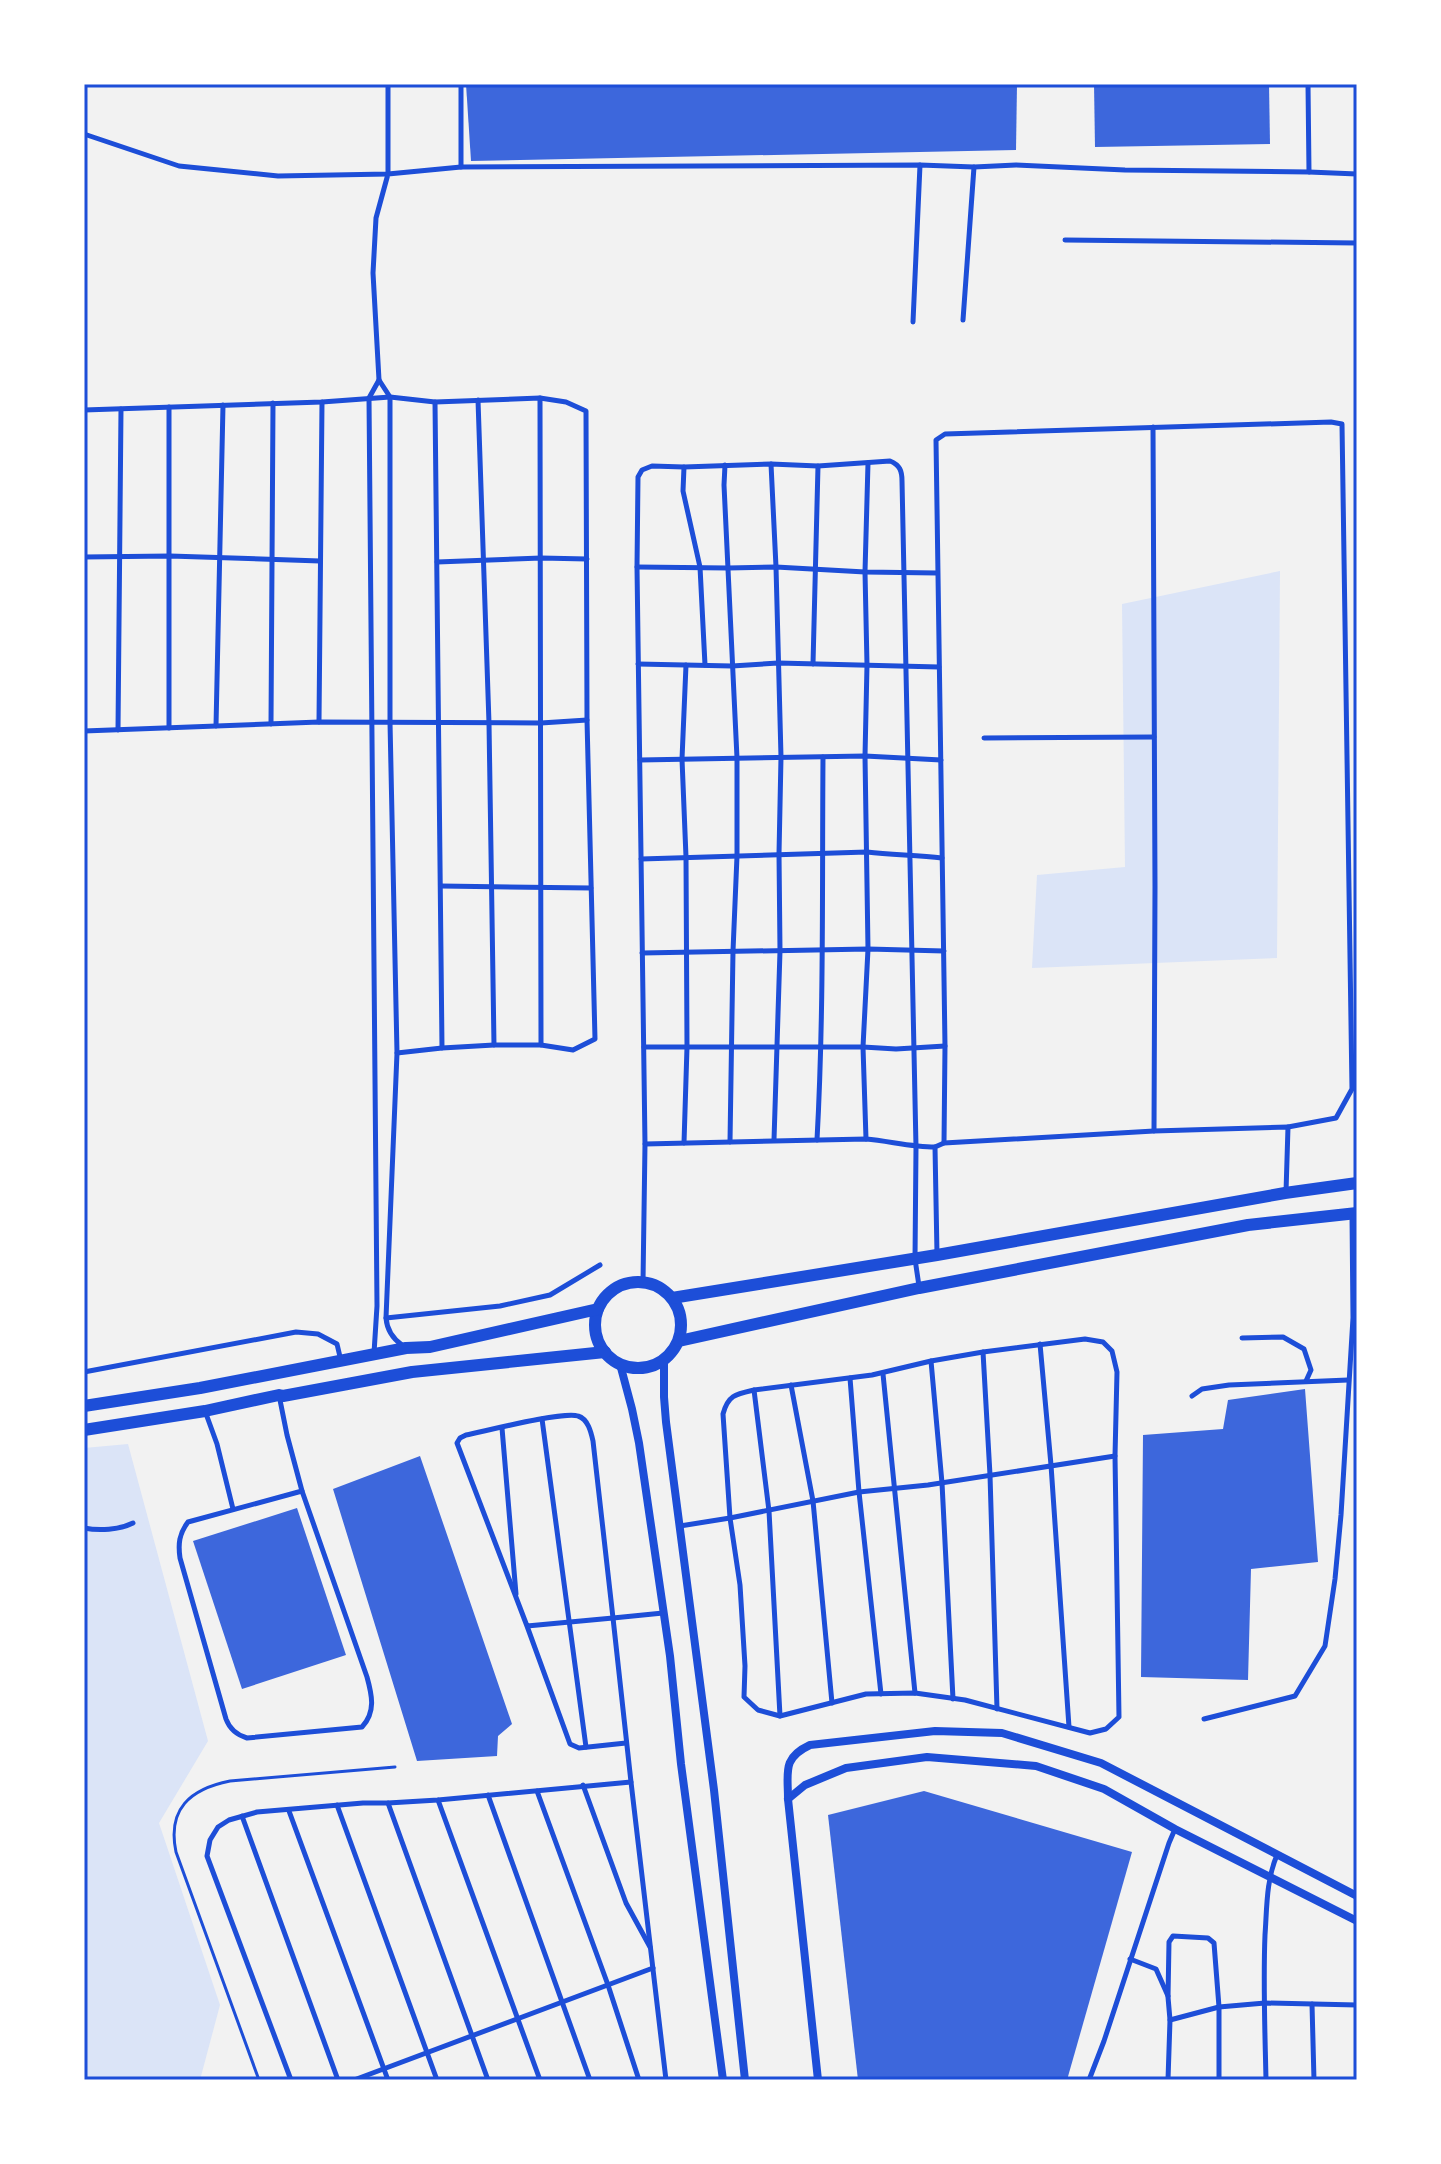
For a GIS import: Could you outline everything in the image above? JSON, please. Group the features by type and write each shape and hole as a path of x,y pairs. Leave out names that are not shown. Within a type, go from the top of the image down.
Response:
{"street":[{"path":"672,1298 1357,1183"},
{"path":"679,1341 919,1288 1248,1225 1355,1214"},
{"path":"643,1282 664,1290 672,1298 681,1319 679,1341 664,1360 645,1368 634,1368 620,1364 605,1352 596,1331 598,1309 616,1287 643,1282"},
{"path":"84,1406 200,1388 406,1348 430,1347 598,1309"},
{"path":"84,1430 412,1372 605,1352"},
{"path":"664,1360 664,1397 714,1790 745,2080"},
{"path":"620,1364 639,1443 723,2080"},
{"path":"200,1388 205,1411"},
{"path":"818,2080 788,1799 788,1766 796,1752 810,1745 935,1731 1002,1733 1101,1763 1357,1896"},
{"path":"788,1799 805,1785 846,1768 927,1757 1036,1766 1104,1789 1175,1829 1357,1921"}],"lane":[{"path":"388,84 388,174 376,218 373,273 379,380 390,397 390,722 397,1053 386,1318 387,1328 395,1340 406,1348"},
{"path":"461,84 461,167"},
{"path":"1308,84 1309,172"},
{"path":"84,134 179,166 278,176 388,174 461,167 920,165 1357,174"},
{"path":"913,322 920,165"},
{"path":"963,320 974,167"},
{"path":"1065,240 1357,243"},
{"path":"374,1354 377,1306 369,398 379,380"},
{"path":"84,410 390,397 435,402 540,398 566,402 586,411 587,720 595,1039 573,1050 541,1045 494,1045 397,1053"},
{"path":"540,398 541,1045"},
{"path":"478,400 489,723 494,1045"},
{"path":"319,722 322,402"},
{"path":"435,402 442,1048"},
{"path":"271,724 273,403"},
{"path":"216,726 223,405"},
{"path":"169,407 169,728"},
{"path":"118,730 121,409"},
{"path":"645,1144 866,1139 935,1147 944,1143 1154,1131 1288,1127 1336,1118 1352,1089 1342,424 945,434 936,440 944,1143"},
{"path":"1153,427 1154,1131"},
{"path":"643,1282 645,1144 638,477 642,470 652,466 818,466 890,461 902,471 916,1147 915,1259 919,1288"},
{"path":"866,1139 863,1047 868,949 865,572 868,463"},
{"path":"771,464 781,757 780,951 774,1140"},
{"path":"725,465 737,758 730,1142"},
{"path":"813,664 818,466"},
{"path":"684,467 683,491 700,567 705,665"},
{"path":"84,557 170,556 320,561"},
{"path":"437,562 587,559"},
{"path":"637,567 776,567 937,573"},
{"path":"638,664 939,667"},
{"path":"684,1143 687,1047 682,759 686,665"},
{"path":"84,731 319,722 439,724 587,720"},
{"path":"984,738 1154,737"},
{"path":"640,760 865,756 941,760"},
{"path":"817,1140 824,950 823,757"},
{"path":"641,859 867,852 942,858"},
{"path":"441,886 591,888"},
{"path":"642,953 868,949 944,951"},
{"path":"644,1047 896,1049 945,1046"},
{"path":"1285,1193 1288,1127"},
{"path":"935,1147 937,1255"},
{"path":"1204,1719 1295,1696 1325,1646 1341,1515 1353,1318 1355,1214"},
{"path":"376,1249 389,1249"},
{"path":"386,1318 500,1306 550,1295 600,1265"},
{"path":"84,1372 296,1332 318,1334 337,1344 341,1362"},
{"path":"1242,1338 1283,1337 1304,1349 1311,1370 1306,1381"},
{"path":"1085,1339 1103,1342 1112,1351 1117,1372 1115,1456 1119,1717 1106,1729 1090,1733 997,1709 915,1693 866,1694 780,1716 758,1710 744,1697 740,1585 730,1518 723,1414 726,1403 735,1394 754,1390 883,1374 983,1352 1085,1339"},
{"path":"1040,1344 1069,1727"},
{"path":"983,1352 997,1709"},
{"path":"931,1361 942,1483 953,1699"},
{"path":"883,1374 915,1693"},
{"path":"850,1378 881,1694"},
{"path":"1192,1396 1202,1389 1229,1385 1348,1380"},
{"path":"791,1385 813,1501 832,1703"},
{"path":"754,1390 769,1511 780,1716"},
{"path":"279,1395 302,1491 371,1694 372,1708 369,1719 362,1727 247,1738 229,1726 178,1546 180,1536 188,1522 302,1491"},
{"path":"205,1411 217,1444 233,1509"},
{"path":"626,1743 586,1747 570,1744 457,1443 460,1438 570,1415 580,1416 591,1433 666,2080"},
{"path":"542,1419 586,1747"},
{"path":"502,1428 517,1599"},
{"path":"680,1526 859,1492 895,1490 1115,1456"},
{"path":"84,1528 124,1527 133,1523"},
{"path":"527,1626 663,1613"},
{"path":"291,2080 207,1856 210,1840 218,1827 229,1820 257,1812 438,1800 631,1782"},
{"path":"583,1785 626,1903 651,1949"},
{"path":"536,1790 608,1985 639,2080"},
{"path":"488,1795 590,2080"},
{"path":"438,1800 540,2080"},
{"path":"388,1803 488,2080"},
{"path":"337,1805 437,2080"},
{"path":"289,1811 388,2080"},
{"path":"242,1816 338,2080"},
{"path":"1089,2080 1175,1829"},
{"path":"1266,2080 1264,1970 1269,1875 1277,1855"},
{"path":"1168,2080 1169,1942 1173,1936 1208,1938 1214,1943 1219,2007 1219,2080"},
{"path":"1130,1959 1156,1969 1168,1997"},
{"path":"354,2080 653,1968"},
{"path":"1170,2020 1219,2007 1265,2003 1357,2005"},
{"path":"1312,2004 1314,2080"}],"path":[{"path":"259,2080 176,1852 173,1838 179,1810 187,1800 209,1785 395,1767"}],"shaded area":[{"path":"1280,571 1277,958 1032,968 1037,875 1125,867 1122,604"},
{"path":"128,1444 208,1741 159,1823 220,2005 200,2080 84,2080 84,1448"}],"building":[{"path":"466,84 1017,84 1016,150 471,161"},
{"path":"1094,84 1269,84 1270,144 1095,147"},
{"path":"1305,1389 1318,1562 1251,1569 1248,1680 1141,1677 1143,1435 1223,1429 1228,1400"},
{"path":"420,1456 512,1724 498,1736 497,1756 417,1761 333,1489"},
{"path":"297,1508 346,1655 242,1689 193,1541"},
{"path":"924,1791 1132,1852 1067,2080 858,2080 828,1815"}]}
